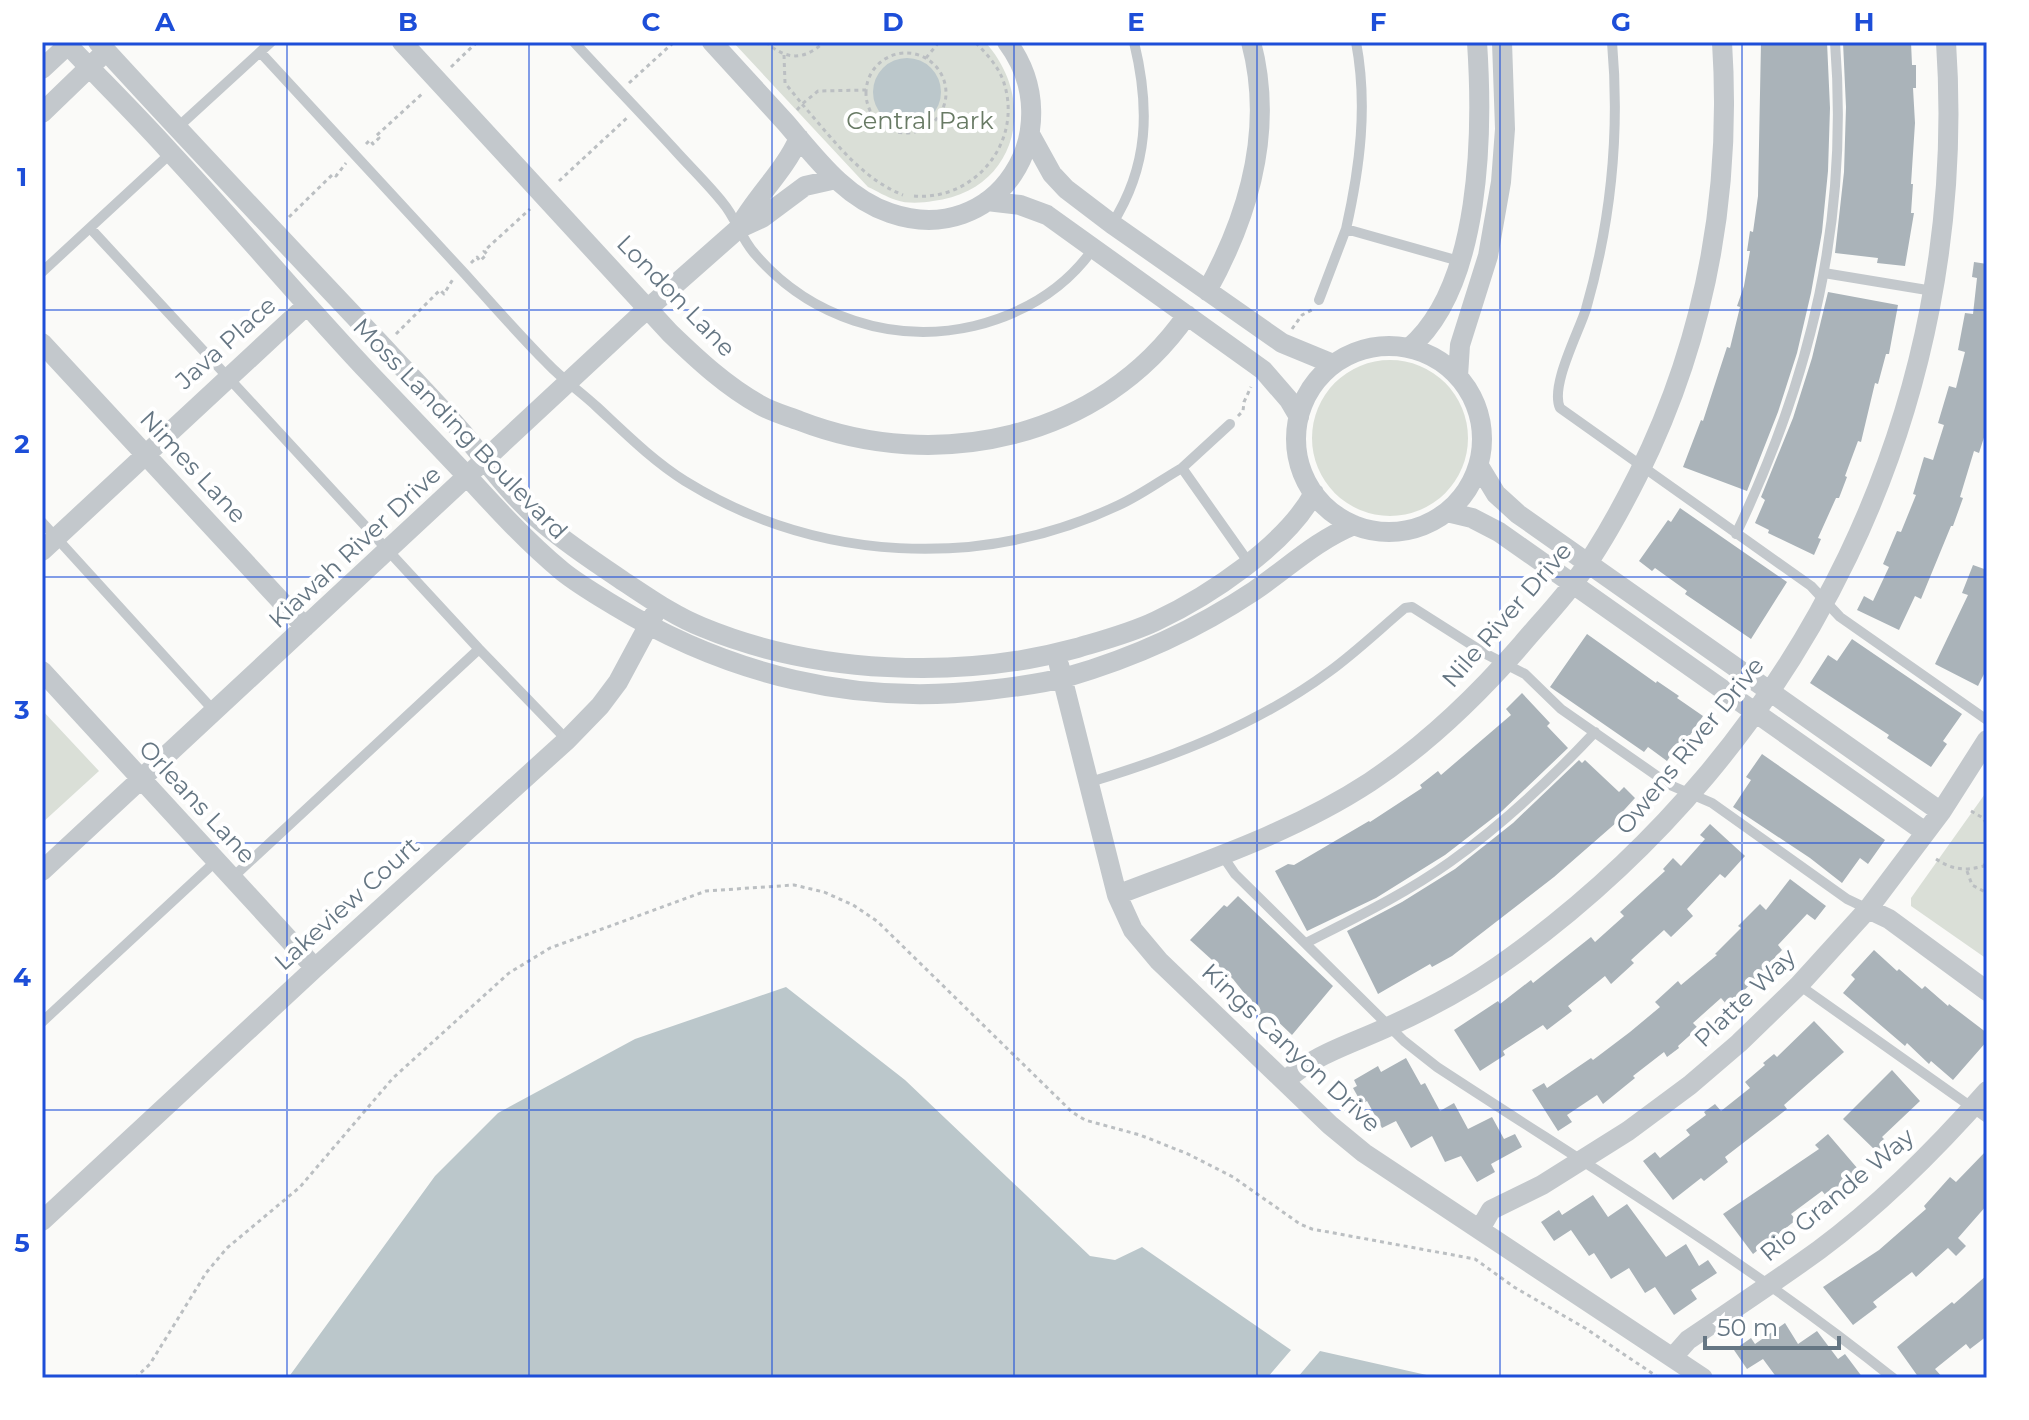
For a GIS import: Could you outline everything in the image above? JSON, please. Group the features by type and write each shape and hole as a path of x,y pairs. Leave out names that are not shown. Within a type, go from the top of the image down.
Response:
{"street":[{"name":"London Lane","path":"402,42 711,373 761,406 829,433 890,444 935,447 982,442 1025,432 1092,402 1144,365 1187,315"},
{"path":"712,42 849,192 873,206 914,219 942,219 987,201 1016,169 1031,136"},
{"path":"1007,42 1021,65 1028,90 1031,136 1044,162 1059,182 1112,224 1282,343 1333,364"},
{"path":"1207,291 1239,224 1255,162 1260,101 1251,42"},
{"path":"1409,348 1430,329 1442,308 1470,219 1479,146 1477,42"},
{"path":"1458,376 1460,345 1488,256 1501,182 1505,129 1502,42"},
{"name":"Nile River Drive","path":"1117,895 1300,822 1370,782 1450,719 1505,664 1574,583 1623,506 1670,408 1690,348 1711,265 1722,181 1726,103 1722,42"},
{"name":"Owens River Drive","path":"1285,1081 1302,1066 1457,992 1508,960 1569,913 1630,860 1772,692 1826,602 1863,526 1891,454 1915,373 1934,291 1949,151 1950,88 1946,42"},
{"path":"42,69 68,43"},
{"name":"Moss Landing Boulevard","path":"68,43 486,499 564,573 648,626 699,651 796,682 855,692 915,696 961,694 1063,678 1109,664 1183,633 1256,590 1320,540 1354,525"},
{"path":"42,113 90,68 107,45"},
{"name":"Moss Landing Boulevard","path":"107,45 177,128 446,413 505,486 537,518 576,550 659,605 702,627 766,648 858,665 930,668 1017,661 1057,653 1114,638 1157,620 1249,563 1285,533 1302,514 1314,493"},
{"name":"Kiawah River Drive","path":"738,229 751,206 789,161 799,138"},
{"name":"Kiawah River Drive","path":"42,871 738,229 762,218 805,186 836,179"},
{"path":"987,201 1039,211 1263,370 1299,417"},
{"name":"Java Place","path":"49,544 306,306"},
{"name":"Nimes Lane","path":"42,343 305,627"},
{"path":"1382,346 1409,348 1427,354 1458,376 1475,403 1482,434 1479,466 1471,484 1447,512 1426,525 1402,532 1378,532 1354,525 1331,512 1314,493 1302,470 1297,444 1299,417 1308,396 1333,364 1356,352 1382,346"},
{"path":"1479,466 1496,494 1514,510 1941,812"},
{"path":"1447,512 1472,518 1493,528 1925,832"},
{"name":"Lakeview Court","path":"42,1221 567,740 618,682 659,605"},
{"name":"Kings Canyon Drive","path":"1057,653 1117,895 1133,930 1159,961 1330,1125 1364,1153 1703,1378"},
{"name":"Orleans Lane","path":"42,671 315,968"},
{"name":"Platte Way","path":"1480,1229 1491,1210 1542,1185 1628,1131 1690,1085 1739,1043 1799,985 1868,909 1941,812 1987,740"},
{"path":"1868,909 1889,919 1987,991"},
{"name":"Rio Grande Way","path":"1673,1357 1688,1340 1821,1249 1883,1197 1980,1113 1987,1091"}],"lane":[{"path":"177,128 271,42"},
{"path":"574,42 725,205 753,253 786,286 820,308 869,326 919,333 957,330 1006,318 1051,292 1077,271 1093,249"},
{"path":"1112,224 1126,202 1137,171 1144,132 1145,100 1134,42"},
{"path":"1319,300 1346,229 1358,175 1363,120 1356,42"},
{"path":"1612,42 1616,81 1610,200 1600,261 1556,399 1560,408 1811,586 1840,617 1987,720"},
{"path":"1736,534 1761,482 1788,412 1809,346 1824,273 1838,139 1835,42"},
{"path":"260,52 549,366 635,443 683,480 731,506 782,527 844,543 909,550 969,548 1011,542 1064,527 1120,505 1182,468 1230,424"},
{"path":"42,272 171,153"},
{"path":"90,228 567,740"},
{"path":"1346,229 1459,261"},
{"path":"1824,273 1934,291"},
{"path":"1182,468 1249,563"},
{"path":"42,522 49,544 215,712"},
{"path":"1087,783 1153,763 1269,711 1330,671 1405,608 1418,608 1486,654 1525,674 1561,709 1670,785 1712,803 1847,899 1868,909"},
{"path":"232,878 479,649"},
{"path":"1306,943 1401,893 1449,862 1504,821 1595,732"},
{"path":"1222,855 1235,874 1404,1041 1437,1067 1769,1285 1893,1378"},
{"path":"42,1022 216,861"},
{"path":"1799,985 1980,1113"}],"path":[{"path":"444,73 477,42"},
{"path":"620,91 674,42"},
{"path":"766,42 784,55 806,56 824,42"},
{"path":"926,58 939,42"},
{"path":"784,55 785,83 865,174 904,195 934,196 948,193 980,175 1001,147 1007,128 1004,81 995,64 975,42"},
{"path":"900,53 914,53 926,58 936,66 946,90 945,103 930,125 906,133 882,124 873,115 866,90 877,66 887,57 900,53"},
{"path":"360,149 370,140 373,144 379,138 376,136 431,85"},
{"path":"792,115 818,91 866,90"},
{"path":"559,181 637,109"},
{"path":"289,217 333,174 336,176 348,160"},
{"path":"468,265 477,257 480,261 487,254 484,251 530,209"},
{"path":"396,334 440,290 444,294 449,288 447,285 456,277"},
{"path":"1291,331 1302,315 1311,312 1319,300"},
{"path":"1230,424 1243,411 1253,383"},
{"path":"1971,811 1985,817 1987,825"},
{"path":"1987,856 1984,866 1987,872"},
{"path":"1936,859 1950,868 1967,871 1984,866"},
{"path":"1967,871 1972,885 1987,893"},
{"path":"135,1378 150,1364 206,1273 227,1248 293,1194 393,1078 509,973 550,948 696,894 794,885 824,892 853,905 877,921 1072,1112 1085,1120 1140,1135 1188,1154 1233,1177 1300,1224 1312,1229 1387,1241 1482,1262 1514,1287 1585,1328 1659,1378"}],"green space":[{"name":"Central Park","path":"733,42 985,42 1002,65 1011,90 1014,116 1011,140 1001,162 984,180 962,194 919,203 892,199 868,187"},
{"path":"1390,360 1420,366 1445,383 1462,408 1468,438 1462,468 1445,493 1420,510 1390,516 1360,510 1335,493 1318,468 1312,438 1318,408 1335,383 1360,366"},
{"path":"42,710 99,771 42,823"},
{"path":"1987,791 1987,959 1911,906 1911,898"}],"shaded area":[{"path":"907,58 931,68 941,92 931,116 907,126 883,116 873,92 883,68"},
{"path":"786,987 905,1080 1090,1256 1115,1260 1142,1247 1291,1350 1267,1378 288,1378 435,1176 498,1113 635,1039"},
{"path":"1320,1351 1440,1378 1297,1378"}],"building":[{"path":"1761,42 1827,42 1830,108 1822,232 1811,293 1797,353 1778,412 1747,491 1683,467 1703,421 1727,347 1730,348 1740,307 1737,306 1744,286 1750,231 1753,232 1758,196"},
{"path":"1843,42 1911,42 1912,65 1916,65 1911,184 1911,213 1914,213 1905,266 1877,263 1878,258 1835,253 1844,172 1846,107"},
{"path":"1974,262 1987,264 1987,428 1979,453 1974,451 1953,526 1921,599 1915,596 1899,630 1857,610 1864,596 1873,601 1889,567 1883,564 1897,531 1901,532 1916,495 1913,494 1924,457 1933,460 1944,425 1938,423 1949,386 1956,388 1965,352 1958,350 1965,313 1973,314 1977,278 1972,277"},
{"path":"1828,292 1898,305 1889,354 1886,354 1878,384 1875,383 1861,442 1858,441 1839,498 1836,498 1818,538 1821,539 1814,555 1768,533 1769,530 1755,523 1765,500 1761,497 1793,418 1812,358"},
{"path":"1680,508 1787,582 1751,639 1685,594 1687,591 1655,568 1652,571 1639,561"},
{"path":"1973,565 1987,570 1987,668 1978,686 1935,664 1968,595 1962,593"},
{"path":"1587,634 1679,696 1677,698 1703,716 1667,761 1648,747 1644,752 1550,687"},
{"path":"1852,639 1962,714 1943,741 1947,744 1931,767 1810,683 1828,655 1837,661"},
{"path":"1522,693 1568,748 1502,811 1445,855 1376,898 1307,931 1275,871 1288,864 1294,865 1370,822 1422,788 1420,785 1438,771 1441,775 1511,715 1506,709"},
{"path":"1762,754 1885,840 1868,864 1860,858 1842,883 1733,807 1751,780 1746,777"},
{"path":"1579,760 1582,763 1585,760 1619,792 1624,787 1635,798 1615,820 1617,822 1554,877 1452,956 1432,967 1430,964 1378,994 1347,931 1455,869 1513,823"},
{"path":"1710,824 1745,856 1725,878 1720,874 1687,909 1693,916 1671,937 1664,930 1631,960 1634,963 1611,984 1605,976 1568,1006 1572,1011 1547,1030 1543,1025 1503,1051 1505,1055 1480,1071 1454,1030 1498,1001 1500,1004 1531,980 1533,983 1591,937 1595,942 1624,916 1620,912 1665,871 1663,869 1673,858 1681,866 1705,839 1700,835"},
{"path":"1790,879 1826,906 1815,920 1807,914 1778,945 1782,950 1738,997 1728,1006 1721,998 1693,1023 1698,1028 1679,1048 1667,1057 1664,1052 1603,1104 1597,1095 1567,1115 1572,1122 1558,1131 1532,1090 1544,1083 1547,1088 1591,1058 1593,1060 1630,1032 1660,1007 1655,1002 1678,981 1681,985 1717,955 1741,928 1738,926 1760,904 1766,910"},
{"path":"1238,896 1333,986 1292,1035 1270,1014 1264,1019 1249,1005 1252,1003 1233,979 1190,940 1224,905 1227,907"},
{"path":"1874,950 1897,971 1899,969 1922,989 1925,986 1987,1033 1987,1041 1953,1080 1931,1061 1929,1064 1907,1043 1905,1046 1843,993 1855,979 1851,975"},
{"path":"1814,1021 1844,1052 1784,1105 1787,1109 1725,1157 1728,1162 1673,1200 1643,1161 1655,1152 1660,1158 1690,1135 1686,1130 1706,1115 1704,1112 1715,1104 1721,1111 1750,1088 1745,1082 1765,1065 1763,1063 1774,1054 1777,1057"},
{"path":"1406,1058 1421,1085 1425,1083 1440,1111 1454,1103 1468,1129 1492,1117 1504,1139 1515,1134 1522,1147 1491,1164 1495,1172 1477,1182 1461,1156 1445,1162 1432,1136 1411,1148 1396,1121 1382,1128 1367,1101 1362,1104 1353,1088 1357,1086 1354,1080 1378,1066 1381,1072"},
{"path":"1892,1070 1920,1101 1882,1137 1887,1142 1877,1152 1843,1119"},
{"path":"1828,1134 1858,1169 1827,1197 1822,1191 1791,1214 1796,1220 1753,1254 1723,1214 1819,1149 1815,1145"},
{"path":"1987,1150 1987,1205 1958,1238 1966,1246 1956,1256 1948,1248 1916,1277 1912,1272 1873,1302 1877,1307 1853,1325 1823,1287 1879,1250 1926,1209 1924,1206 1950,1177 1956,1182"},
{"path":"1593,1195 1608,1217 1627,1204 1666,1257 1686,1244 1699,1266 1708,1260 1717,1273 1691,1290 1697,1299 1674,1315 1655,1287 1645,1293 1629,1268 1611,1279 1594,1253 1589,1256 1571,1230 1554,1241 1541,1222 1559,1210 1562,1215"},
{"path":"1987,1275 1987,1336 1970,1349 1966,1344 1935,1369 1943,1378 1919,1378 1897,1347"},
{"path":"1785,1323 1798,1344 1817,1331 1838,1359 1845,1354 1863,1378 1777,1378 1763,1359 1747,1369 1734,1350 1751,1338 1755,1344"}]}
